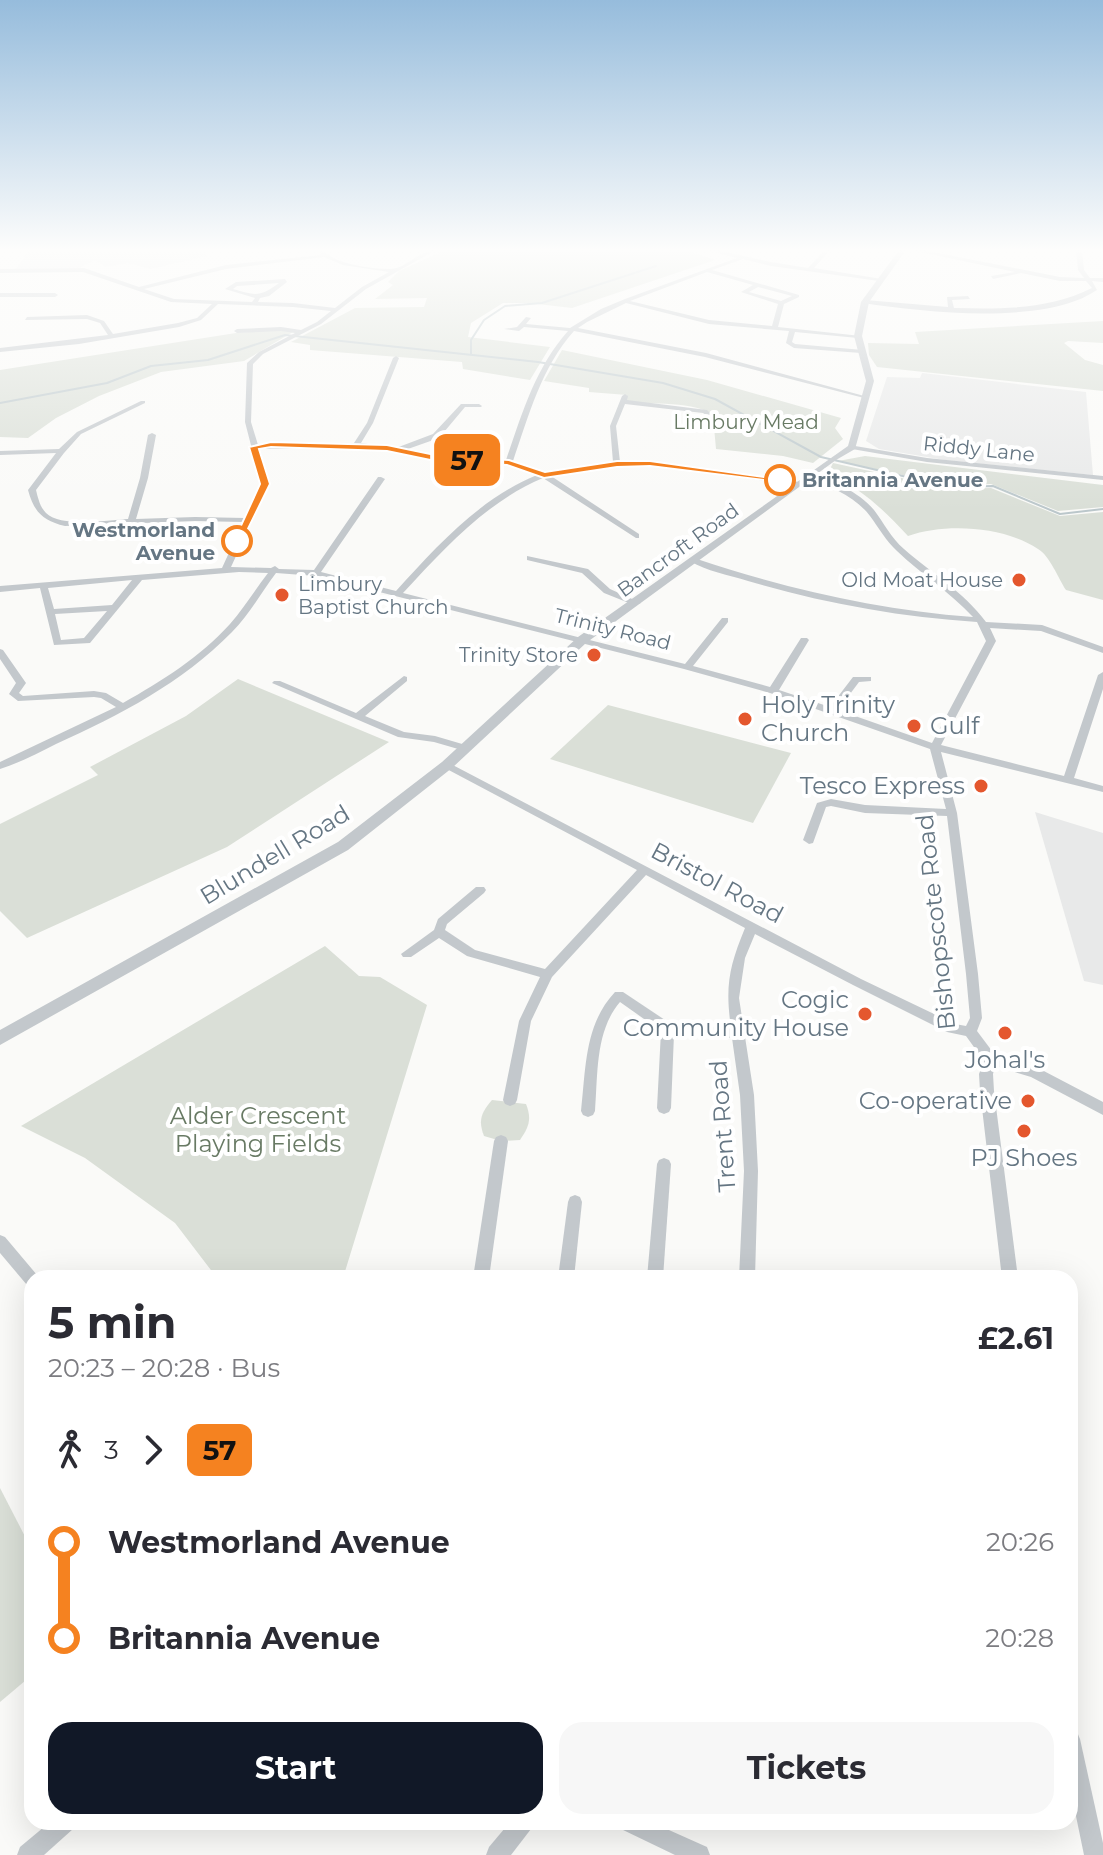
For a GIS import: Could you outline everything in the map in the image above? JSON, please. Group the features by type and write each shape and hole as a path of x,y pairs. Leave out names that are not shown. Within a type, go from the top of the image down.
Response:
{"street":[{"path":"0,350 112,337"},
{"path":"225,570 265,484 248,422 250,363 261,353 293,337"},
{"path":"509,462 547,364 567,337"},
{"path":"604,337 769,370 866,398"},
{"path":"791,337 789,343 794,346 861,351"},
{"path":"852,447 870,375 858,337"},
{"path":"769,370 770,355"},
{"path":"356,445 370,423 396,358"},
{"path":"617,464 612,440 613,426 624,399 705,411 709,415 710,428 697,427"},
{"path":"143,402 79,433 61,451 32,490 38,511 45,520 65,524 247,520"},
{"path":"397,450 436,436 463,405 479,406"},
{"path":"131,521 144,478 152,435"},
{"path":"254,447 356,445 440,459 509,462 544,475 636,536"},
{"name":"Bancroft Road","path":"582,640 637,603 831,459 852,447"},
{"name":"Riddy Lane","path":"852,447 927,460 1103,478"},
{"path":"0,453 61,451"},
{"path":"399,592 450,539 519,483 544,475 617,464 684,466 799,484"},
{"path":"810,476 832,483 862,503 898,548 982,622 991,641 935,747"},
{"path":"316,573 381,479"},
{"path":"530,558 585,571 607,591 637,603"},
{"path":"694,561 757,582 912,615 1042,628 1103,650"},
{"path":"0,766 172,677 231,627 275,569"},
{"name":"Trinity Road","path":"0,589 225,570 275,569 316,573 687,667 773,691 935,747 1103,789"},
{"path":"44,587 57,643 87,641 138,579"},
{"path":"50,612 113,608"},
{"path":"687,667 725,620"},
{"name":"Blundell Road","path":"0,1038 302,872 343,846 447,765 582,640"},
{"path":"773,691 804,640"},
{"path":"0,652 19,676 21,683 14,694 21,699 94,694 103,695 121,706"},
{"path":"1068,780 1103,675"},
{"path":"357,717 404,679"},
{"path":"832,711 856,679 868,679"},
{"path":"277,683 402,735 435,739 465,748"},
{"name":"Bishopscote Road","path":"935,747 952,813 976,1018 970,1032 991,1060"},
{"name":"Bristol Road","path":"447,765 871,989 952,1028 970,1032"},
{"path":"809,840 821,805 831,802 865,809 952,813"},
{"path":"510,1100 525,1021 547,974 644,870"},
{"path":"407,954 439,932 442,922 480,890"},
{"name":"Trent Road","path":"747,1270 751,1171 747,1095 733,998 739,958 752,927"},
{"path":"439,932 471,953 547,974"},
{"path":"588,1111 598,1025 607,1006 624,990 668,1029 736,1033"},
{"path":"664,1108 668,1029"},
{"path":"1009,1270 987,1091 986,1074 991,1060 1016,1064 1033,1071 1103,1109"},
{"path":"482,1270 501,1141"},
{"path":"656,1270 664,1164"},
{"path":"567,1270 575,1202"},
{"path":"0,1242 24,1270"},
{"path":"1078,1776 1095,1855"},
{"path":"28,1855 57,1830"},
{"path":"497,1855 517,1830"},
{"path":"645,1830 699,1855"}],"shaded area":[{"path":"922,373 1086,392 1093,475 945,460 879,449 866,441 887,377 920,378"},
{"path":"1035,812 1103,833 1103,985 1084,981"}],"green space":[{"path":"213,337 285,337 244,361 161,372 99,396 56,418 28,438 0,437 0,370"},
{"path":"301,337 468,337 550,347 530,380 463,369 462,362 310,350 310,345 291,342"},
{"path":"917,337 1103,337 1103,343 1064,343 1085,360 1103,365 1103,391 877,367 869,355 868,343 919,344"},
{"name":"Limbury Mead","path":"562,350 707,380 841,418 835,428 843,439 813,463 783,456 716,449 713,416 706,411 672,404 626,403 627,395 589,392 589,388 544,381"},
{"path":"865,456 1103,485 1103,507 1058,511 991,484 949,485 838,461"},
{"path":"833,463 952,489 991,488 1060,516 1103,512 1103,600 1066,590 1042,552 1008,535 957,528 908,536 871,500 828,473"},
{"path":"238,679 389,742 227,847 27,938 0,911 0,824 98,775 90,767 186,716"},
{"path":"608,705 791,753 753,823 550,759"},
{"name":"Alder Crescent Playing Fields","path":"325,946 359,976 380,977 427,1005 345,1270 211,1270 175,1223 85,1158 21,1126"},
{"path":"492,1100 526,1104 529,1123 520,1140 501,1141 484,1136 482,1117"},
{"path":"0,1488 24,1534 24,1682 0,1702"}],"waterway":[{"path":"0,403 107,383 151,366 208,360 280,337"},
{"path":"300,337 538,362 663,383 715,399 821,457 950,487 993,486 1060,514 1103,509"},
{"path":"471,354 473,337"}],"bus line":[{"name":"57","path":"237,541 265,484 254,447 271,445 387,448 440,459 509,462 544,475 617,464 650,463 780,480"}],"place":[{"name":"Britannia Avenue","path":"780,480"},
{"name":"Westmorland Avenue","path":"237,541"},
{"name":"Old Moat House","path":"1019,580"},
{"name":"Limbury Baptist Church","path":"282,595"},
{"name":"Trinity Store","path":"594,655"},
{"name":"Holy Trinity Church","path":"745,719"},
{"name":"Gulf","path":"914,726"},
{"name":"Tesco Express","path":"981,786"},
{"name":"Cogic Community House","path":"865,1014"},
{"name":"Johal's","path":"1005,1033"},
{"name":"Co-operative","path":"1028,1101"},
{"name":"PJ Shoes","path":"1024,1131"}]}
